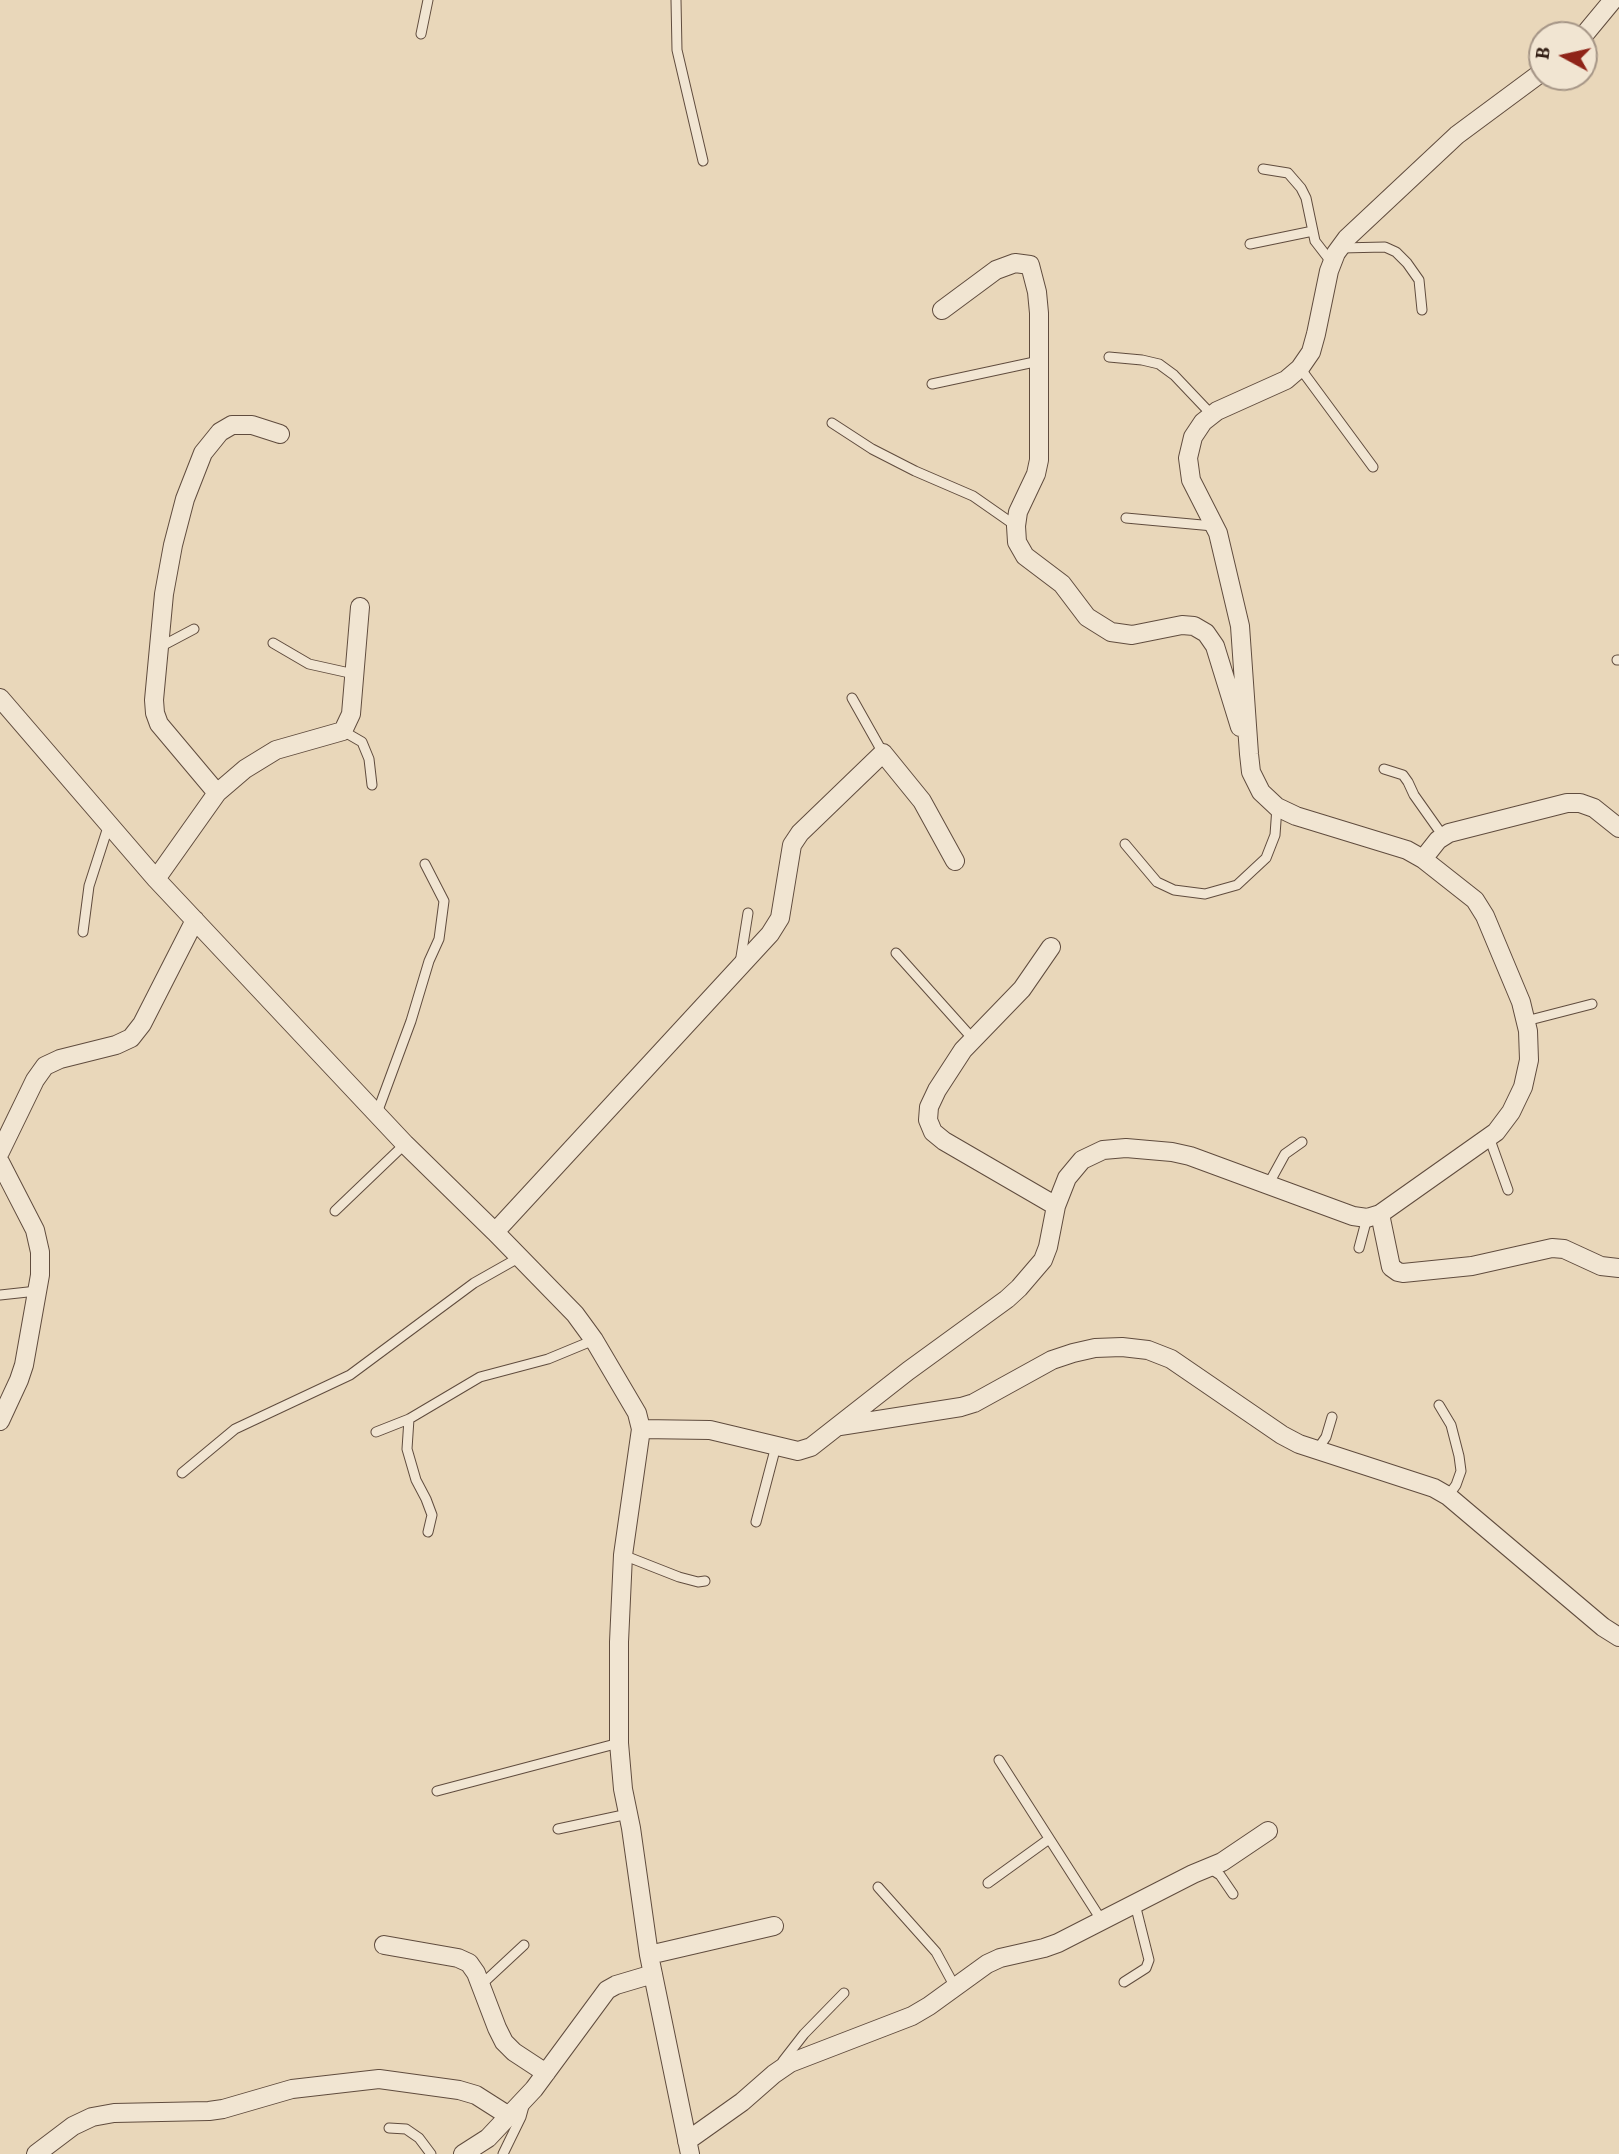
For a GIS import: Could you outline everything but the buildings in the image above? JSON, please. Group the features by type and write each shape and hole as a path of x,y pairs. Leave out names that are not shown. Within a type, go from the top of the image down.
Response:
{"street":[{"path":"1595,21 1612,0"},
{"path":"641,1429 710,1430 798,1451 810,1447 1018,1288 1043,1260 1056,1206 1067,1178 1082,1160 1103,1150 1126,1148 1190,1156 1353,1216 1373,1216 1489,1138 1511,1112 1523,1087 1529,1060 1528,1031 1521,1002 1485,916 1475,900 1423,859 1406,850 1296,816 1277,807 1261,792 1251,772 1240,626 1215,526 1191,480 1188,458 1193,437 1203,422 1212,415 1286,380 1300,368 1311,352 1336,255 1346,238 1443,146 1528,82"},
{"path":"942,310 996,271 1015,263 1030,265 1038,302 1039,460 1036,474 1018,512 1017,542 1025,556 1054,576 1087,617 1111,632 1132,635 1182,625 1195,626 1206,633 1215,646 1249,754"},
{"path":"217,793 159,724 155,713 164,594 185,499 203,453 220,432 232,425 252,425 280,434"},
{"path":"156,879 217,793 245,769 276,750 343,731 351,714 360,607"},
{"path":"0,698 156,879 405,1144 575,1314 594,1340 637,1413 641,1429 624,1555 619,1642 619,1743 649,1955 689,2147 774,2074 802,2058 912,2016 986,1964 1044,1948 1102,1921 1222,1862 1268,1831"},
{"path":"495,1232 770,934 780,918 792,845 800,833 883,753 922,801 955,861"},
{"path":"1423,859 1438,840 1449,833 1567,803 1580,803 1594,808 1619,828"},
{"path":"0,1421 24,1365 37,1291 40,1252 35,1230 1,1165 35,1080 45,1066 131,1038 142,1024 195,920"},
{"path":"1051,947 1023,989 973,1039 944,1080 929,1107 928,1120 933,1132 944,1141 1056,1206"},
{"path":"1373,1216 1391,1268 1398,1272 1472,1266 1552,1248 1564,1249 1601,1266 1619,1268"},
{"path":"837,1426 961,1407 974,1403 1052,1360 1095,1348 1148,1350 1171,1359 1282,1436 1434,1488 1448,1496 1603,1627 1619,1637"},
{"path":"649,1955 774,1926"},
{"path":"384,1945 458,1958 469,1964 476,1973 504,2042 514,2052 546,2073"},
{"path":"463,2154 488,2138 526,2097 607,1990 653,1974"},
{"path":"36,2154 72,2126 92,2117 114,2113 209,2111 292,2089 379,2079 459,2090 475,2095 509,2116"}],"lane":[{"path":"421,34 428,0"},
{"path":"676,0 677,50 703,160"},
{"path":"1263,169 1288,173 1301,188 1306,198 1315,241 1336,255 1385,247 1396,252 1419,280 1422,310"},
{"path":"1250,244 1313,231"},
{"path":"1109,357 1159,364 1174,375 1212,415"},
{"path":"932,384 1039,361"},
{"path":"1300,368 1373,467"},
{"path":"832,423 904,466 973,496 1016,526"},
{"path":"1126,518 1215,526"},
{"path":"159,648 194,629"},
{"path":"273,643 309,664 354,674"},
{"path":"852,698 883,753"},
{"path":"343,731 362,742 369,759 372,785"},
{"path":"1384,769 1403,775 1443,836"},
{"path":"1125,844 1157,882 1174,890 1205,894 1237,885 1266,858 1275,835 1277,807"},
{"path":"83,932 89,886 109,824"},
{"path":"377,1113 441,929 444,901 425,864"},
{"path":"739,968 748,913"},
{"path":"896,953 973,1039"},
{"path":"1525,1021 1592,1004"},
{"path":"1489,1138 1508,1190"},
{"path":"1268,1185 1285,1154 1302,1142"},
{"path":"335,1211 405,1144"},
{"path":"1359,1248 1373,1216"},
{"path":"182,1473 235,1429 350,1374 474,1283 520,1257"},
{"path":"0,1295 37,1291"},
{"path":"376,1432 409,1419 480,1377 548,1359 594,1340"},
{"path":"1439,1405 1451,1425 1460,1456 1461,1471 1448,1496"},
{"path":"1317,1450 1326,1437 1332,1417"},
{"path":"409,1419 407,1449 416,1480 432,1515 428,1532"},
{"path":"756,1522 776,1446"},
{"path":"624,1555 679,1577 705,1581"},
{"path":"436,1791 619,1743"},
{"path":"999,1760 1102,1921"},
{"path":"558,1829 628,1814"},
{"path":"988,1883 1049,1839"},
{"path":"1208,1867 1220,1875 1233,1894"},
{"path":"878,1887 936,1952 955,1987"},
{"path":"1124,1982 1146,1968 1149,1960 1135,1904"},
{"path":"481,1985 524,1945"},
{"path":"774,2074 804,2034 844,1993"},
{"path":"503,2154 521,2117 526,2097"},
{"path":"389,2128 406,2129 419,2138 431,2154"}]}
